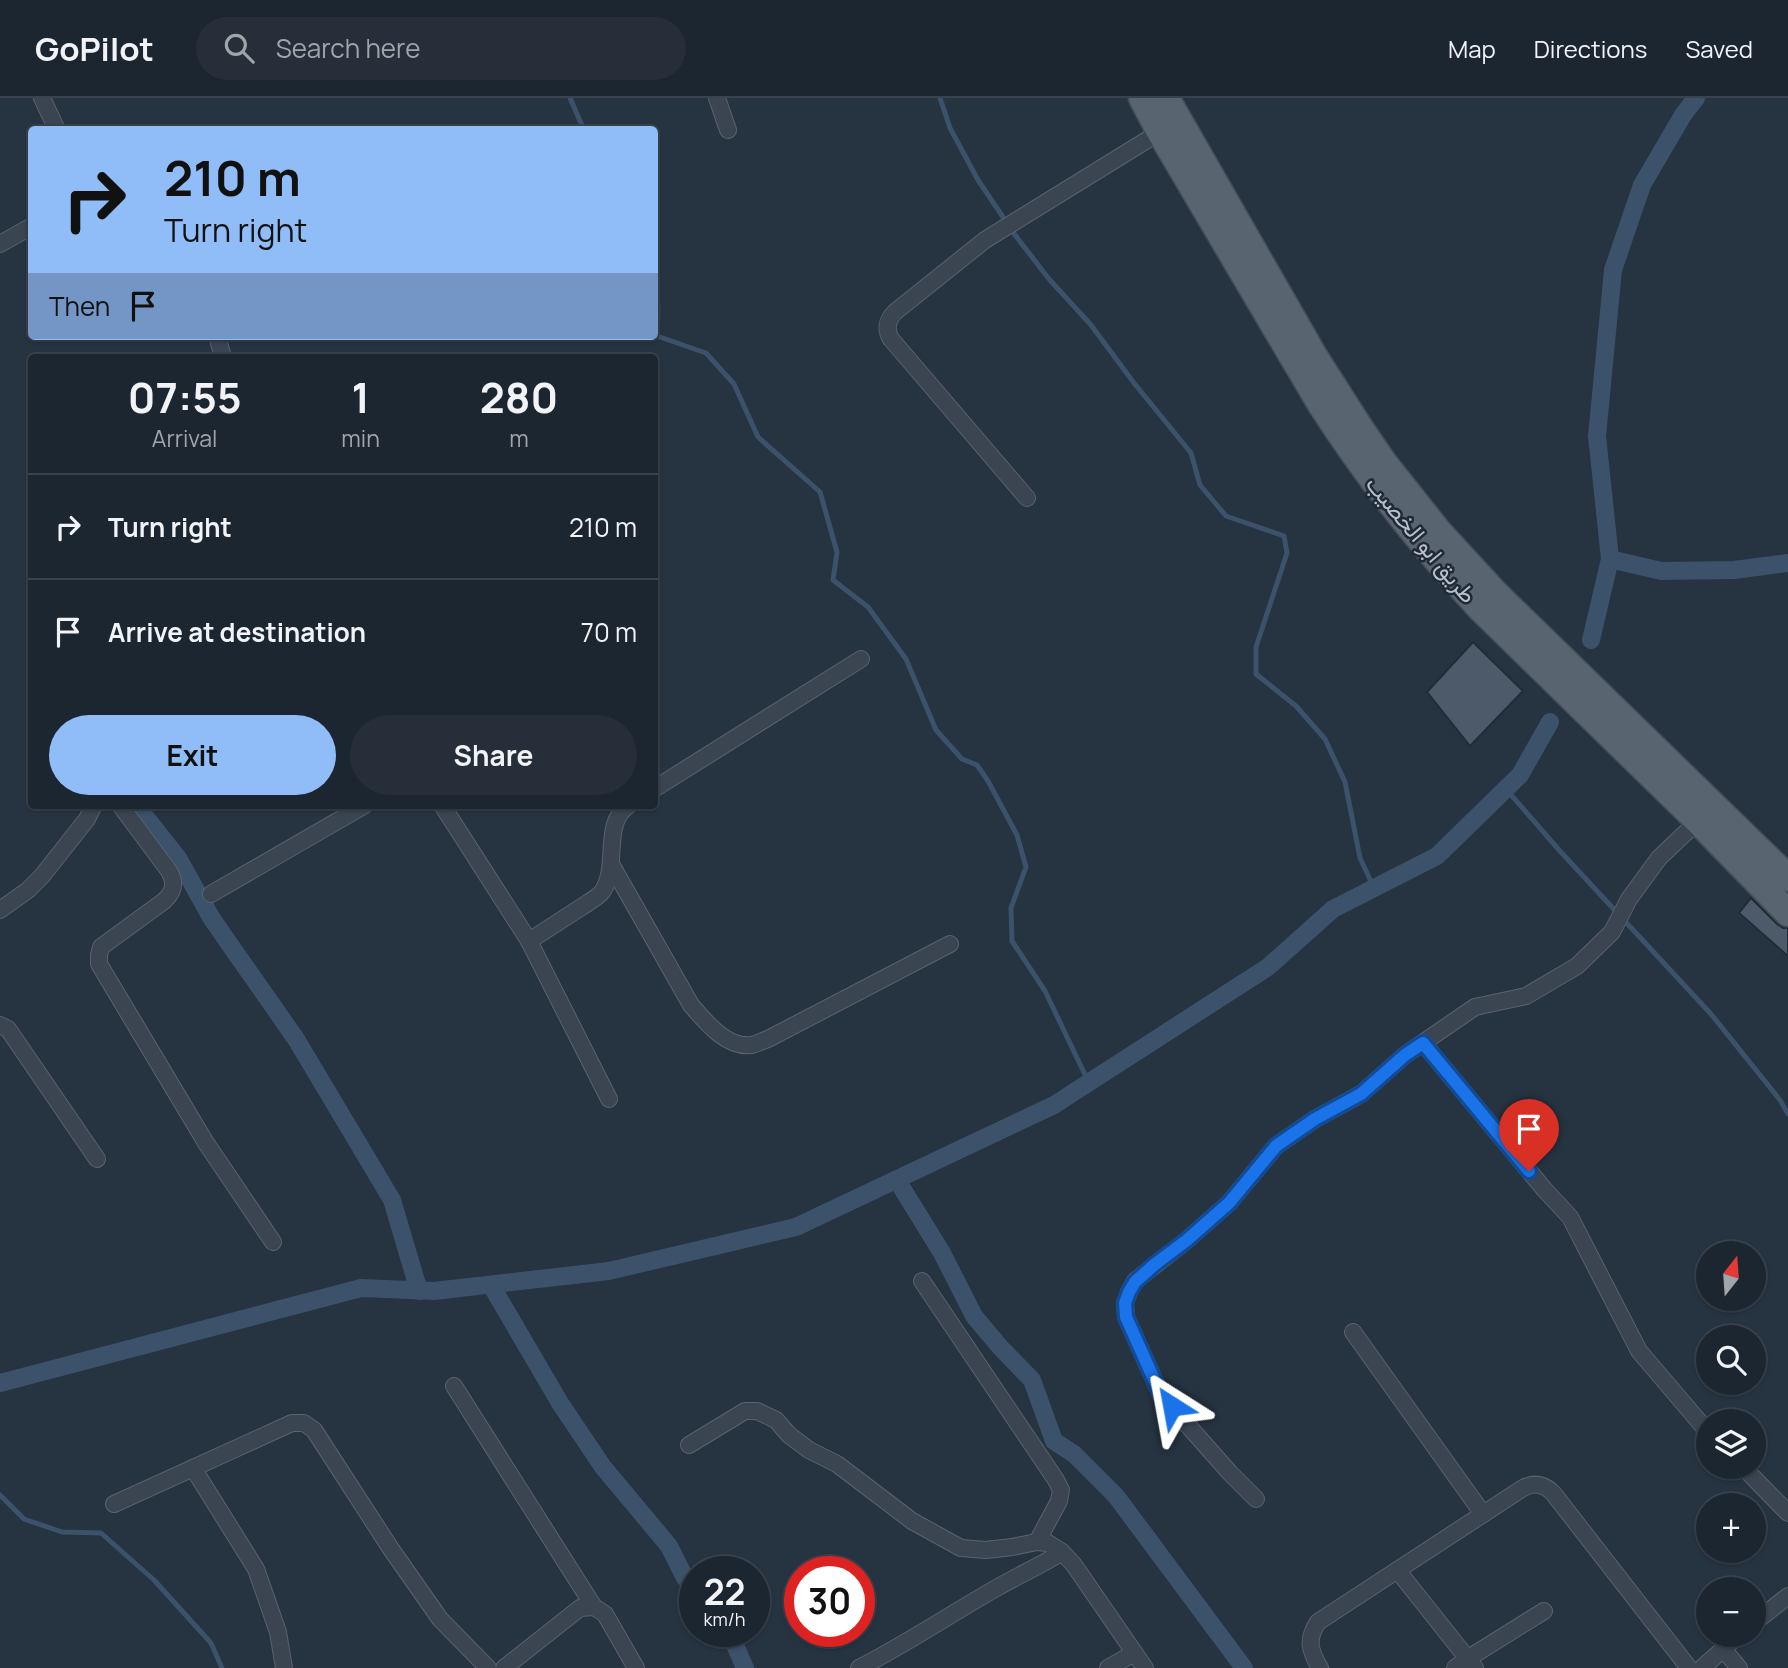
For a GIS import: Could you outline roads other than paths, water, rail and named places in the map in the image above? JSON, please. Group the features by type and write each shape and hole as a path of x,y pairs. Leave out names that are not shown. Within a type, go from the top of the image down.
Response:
{"main road":[{"name":"طريق ابو الخصيب","path":"1142,98 1320,404 1395,511 1482,610 1788,913"},
{"name":"طريق ابو الخصيب","path":"1166,98 1336,392 1410,498 1496,594 1788,878"}],"street":[{"path":"42,98 55,126"},
{"path":"717,98 728,130"},
{"path":"1027,498 891,339 887,330 889,320 985,240 1160,132"},
{"path":"0,244 28,228"},
{"path":"658,786 861,659"},
{"path":"0,910 42,876 92,809"},
{"path":"123,809 169,871 174,888 163,901 101,947 99,964 206,1143 273,1242"},
{"path":"211,894 358,809"},
{"path":"445,809 529,941 609,1098"},
{"path":"529,941 601,894 608,880 613,834 623,809"},
{"path":"1256,1499 1161,1395 1126,1317 1125,1303 1135,1282 1229,1203 1276,1146 1315,1119 1361,1094 1405,1055 1475,1007 1526,996 1577,966 1612,932 1629,899 1659,858 1698,821"},
{"path":"611,864 691,1005 716,1031 743,1045 753,1045 768,1039 950,944"},
{"path":"0,1025 8,1029 97,1159"},
{"path":"1423,1043 1570,1217 1639,1351 1696,1418"},
{"path":"922,1280 1061,1490 1059,1501 1037,1542"},
{"path":"1353,1332 1483,1514"},
{"path":"454,1386 594,1607 605,1614 636,1668"},
{"path":"689,1445 745,1410 757,1411 776,1420 789,1435 809,1450 837,1464 912,1521 961,1548 986,1550 1037,1542 1048,1543 1074,1564 1145,1668"},
{"path":"114,1504 292,1423 304,1423 314,1430 440,1619 488,1668"},
{"path":"193,1468 256,1569 278,1632 284,1668"},
{"path":"1755,1479 1788,1513"},
{"path":"1320,1668 1310,1646 1311,1632 1318,1622 1483,1514 1530,1485 1538,1484 1548,1487 1689,1668"},
{"path":"859,1668 899,1648 1001,1585 1062,1552"},
{"path":"1398,1571 1466,1665 1544,1611"},
{"path":"1766,1613 1788,1596"},
{"path":"504,1668 580,1608 594,1607"},
{"path":"1702,1668 1727,1647"},
{"path":"1724,1650 1739,1668"},
{"path":"1108,1668 1134,1653"}],"waterway":[{"path":"570,98 582,126"},
{"path":"940,98 950,128 978,180 1049,279 1091,325 1191,453 1200,485 1226,516 1284,536 1287,553 1256,647 1256,674 1296,706 1325,739 1345,782 1360,858 1374,888"},
{"path":"1591,640 1610,559 1597,436 1613,270 1642,185 1696,98"},
{"path":"658,336 706,353 734,384 758,437 820,492 837,552 833,580 868,607 906,659 936,730 962,759 977,765 988,781 1017,835 1026,867 1011,908 1012,941 1045,991 1089,1083"},
{"path":"1610,559 1661,571 1734,570 1788,563"},
{"path":"0,1383 361,1288 434,1291 609,1271 796,1227 1054,1105 1268,967 1333,909 1437,856 1520,775 1550,722"},
{"path":"1506,789 1711,1014 1780,1100 1788,1114"},
{"path":"139,809 178,858 212,919 296,1039 392,1200 419,1291"},
{"path":"897,1180 942,1253 974,1316 1032,1380 1054,1441 1074,1454 1116,1496 1244,1668"},
{"path":"491,1285 560,1403 603,1467 669,1546 679,1566"},
{"path":"0,1495 24,1519 62,1532 101,1533 154,1580 211,1643 222,1668"},
{"path":"736,1647 745,1668"}]}
